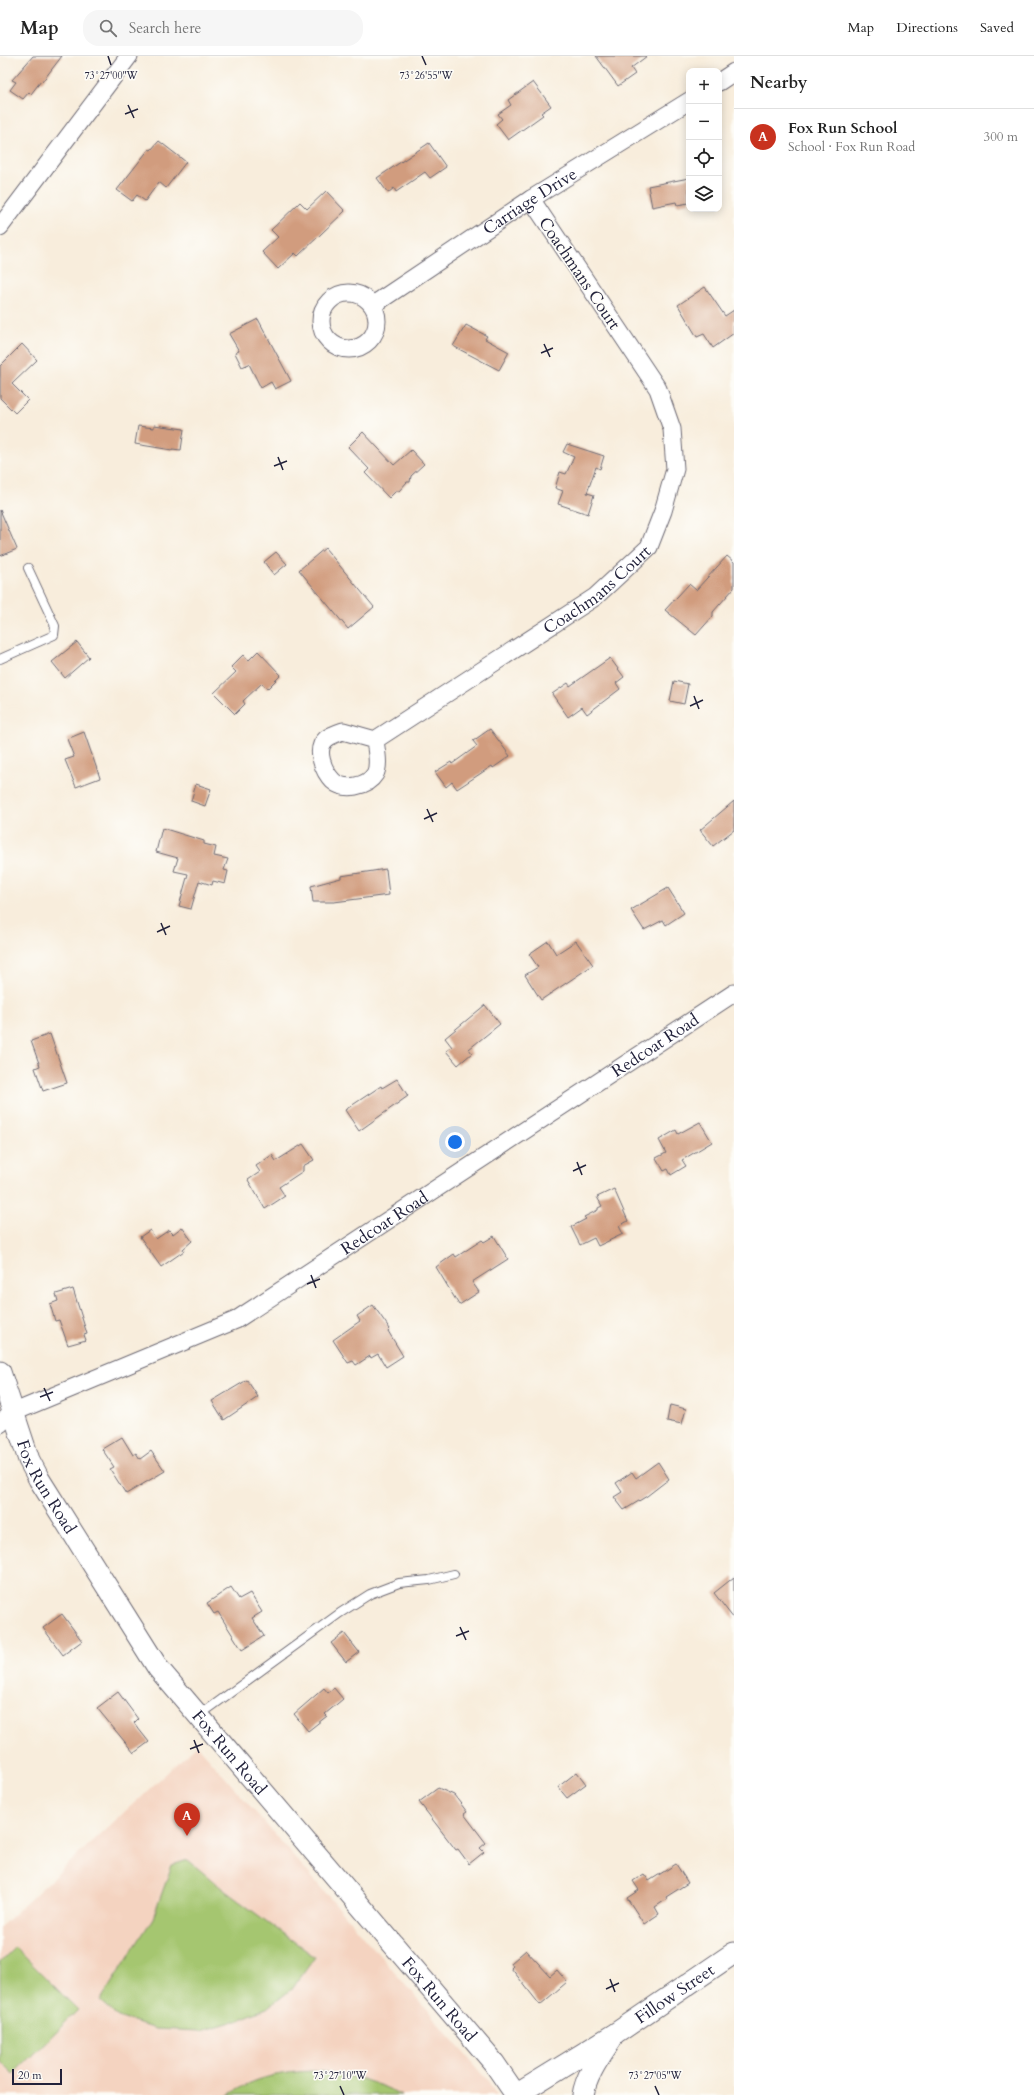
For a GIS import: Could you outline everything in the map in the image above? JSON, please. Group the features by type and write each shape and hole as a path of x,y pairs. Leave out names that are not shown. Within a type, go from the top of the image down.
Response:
{"street":[{"path":"0,227 129,56"},
{"path":"722,80 734,72"},
{"name":"Carriage Drive","path":"373,305 531,199 686,102"},
{"name":"Coachmans Court","path":"376,740 595,598 649,547 663,511 675,470 672,429 658,389 531,199"},
{"name":"Redcoat Road","path":"6,1418 236,1320 734,993"},
{"name":"Fox Run Road","path":"0,1372 6,1418 63,1520 158,1668 494,2063 516,2095"},
{"name":"Fillow Street","path":"516,2095 615,2034 734,1953"},
{"name":"Fillow Street","path":"583,2095 584,2088 596,2063 615,2034"}],"lane":[{"path":"0,659 54,635 55,626 28,568"},
{"path":"199,1716 340,1613 370,1594 399,1583 429,1580 454,1574"}],"shaded area":[{"path":"197,1745 488,2080 496,2095 0,2095 0,1927"}],"green space":[{"path":"188,1860 224,1890 315,1957 293,1988 269,2007 238,2020 201,2031 155,2029 118,2017 100,2001 153,1918 172,1865"},
{"path":"15,1947 78,2010 13,2074 0,2061 0,1962"},
{"path":"314,2071 359,2078 380,2085 401,2095 228,2095 248,2084 269,2077 280,2074"}],"building":[{"path":"33,56 62,56 42,82 41,81 31,94 29,92 23,99 10,90 16,82 12,80"},
{"path":"596,56 647,56 631,68 635,74 618,86"},
{"path":"533,82 551,106 541,113 543,115 508,140 496,124 502,119 498,114 511,105 508,100"},
{"path":"159,141 186,162 166,188 159,182 145,201 137,195 132,201 117,190 149,149 151,150"},
{"path":"429,143 446,167 430,178 425,172 396,192 394,188 388,193 377,178"},
{"path":"686,179 686,204 677,205 676,202 652,207 648,186"},
{"path":"326,191 345,211 298,256 295,253 278,269 262,252 278,237 271,230 300,202 307,209"},
{"path":"705,287 725,316 734,310 734,333 713,348 704,334 697,337 678,305"},
{"path":"258,319 291,381 275,389 271,382 261,388 249,364 242,367 235,353 239,351 229,334"},
{"path":"466,325 487,336 485,339 509,352 499,370 453,346"},
{"path":"22,344 37,360 12,384 28,400 15,413 0,398 0,366"},
{"path":"154,425 184,429 181,450 135,444 138,426 154,428"},
{"path":"363,432 394,465 411,450 424,464 411,476 410,482 407,482 399,491 396,491 389,498 365,473 369,469 348,447"},
{"path":"567,444 604,456 600,469 596,467 587,493 594,495 588,514 558,504 563,491 555,488 560,472 566,474 574,457 563,452"},
{"path":"0,510 17,549 0,556"},
{"path":"325,548 374,607 348,629 299,570"},
{"path":"276,552 287,564 274,575 264,562"},
{"path":"727,556 734,562 734,588 713,612 713,616 696,635 665,610 689,584 696,590"},
{"path":"77,642 89,657 65,678 52,662"},
{"path":"258,651 281,675 267,689 262,683 243,701 245,704 235,714 214,693 236,672 231,667 243,655 248,661"},
{"path":"610,658 624,677 616,683 620,689 587,714 582,707 568,717 552,694 568,683 570,686"},
{"path":"674,681 688,684 684,704 670,701"},
{"path":"490,729 510,756 493,768 492,766 457,789 452,782 446,787 435,772 451,762 452,764 477,746 473,741"},
{"path":"84,732 100,778 76,787 65,760 74,757 67,739"},
{"path":"196,784 211,789 205,806 191,801"},
{"path":"734,801 734,830 713,846 700,830"},
{"path":"162,828 204,841 204,844 216,847 214,856 228,859 224,870 228,871 225,884 213,881 212,885 199,881 191,909 179,906 188,874 174,871 178,858 156,852"},
{"path":"386,869 389,895 334,902 313,902 311,886 341,878 341,876"},
{"path":"668,888 684,913 666,925 663,920 644,930 631,910"},
{"path":"548,941 556,954 576,941 593,965 541,1000 525,975 538,967 529,954"},
{"path":"485,1005 500,1024 469,1049 472,1053 458,1065 446,1051 452,1047 445,1038"},
{"path":"50,1034 67,1083 43,1091 35,1068 40,1066 31,1041"},
{"path":"397,1079 408,1096 359,1131 345,1110 381,1086 382,1088"},
{"path":"700,1122 712,1142 682,1160 686,1166 671,1175 668,1169 664,1171 656,1158 666,1153 659,1140 676,1130 678,1134"},
{"path":"303,1144 314,1160 303,1166 303,1171 279,1187 285,1196 265,1209 248,1180 260,1172 256,1166 272,1155 276,1161"},
{"path":"614,1189 628,1221 619,1226 623,1234 598,1246 594,1238 580,1245 571,1227 586,1219 584,1217 598,1210 598,1208 602,1206 597,1197"},
{"path":"182,1227 192,1241 183,1249 184,1251 161,1267 140,1237 150,1230 156,1239 169,1230 173,1234"},
{"path":"494,1236 508,1259 472,1282 479,1292 459,1305 436,1267 454,1254 456,1257 482,1240 484,1242"},
{"path":"73,1289 87,1334 84,1335 86,1340 68,1345 59,1320 55,1321 50,1304 58,1301 56,1294"},
{"path":"373,1305 390,1329 388,1331 403,1356 386,1367 378,1354 371,1358 370,1356 356,1365 353,1361 348,1363 333,1340 360,1321 357,1316"},
{"path":"247,1380 258,1397 224,1420 212,1401"},
{"path":"670,1405 686,1409 682,1424 667,1421"},
{"path":"122,1437 133,1455 136,1453 140,1459 151,1451 165,1471 126,1494 110,1469 114,1467 102,1449"},
{"path":"658,1462 669,1479 647,1496 624,1510 614,1497 622,1492 616,1483 632,1472 636,1478"},
{"path":"734,1577 734,1619 714,1593"},
{"path":"231,1587 239,1599 250,1593 262,1612 252,1618 264,1636 242,1650 218,1612 214,1614 207,1603"},
{"path":"62,1614 82,1641 63,1655 43,1628"},
{"path":"344,1633 359,1652 346,1662 331,1643"},
{"path":"324,1688 328,1693 334,1688 343,1699 325,1714 327,1716 308,1731 294,1714"},
{"path":"118,1692 138,1719 134,1723 149,1742 134,1753 97,1708"},
{"path":"577,1772 586,1784 567,1798 558,1787"},
{"path":"438,1788 454,1795 467,1812 464,1814 486,1843 480,1848 484,1852 469,1864 458,1849 456,1850 419,1802"},
{"path":"676,1864 688,1883 666,1897 667,1899 655,1907 659,1914 644,1924 627,1898 639,1890 633,1881 644,1874 649,1881"},
{"path":"526,1950 550,1976 557,1970 567,1982 540,2005 511,1968 513,1966 511,1963"}],"place":[{"name":"Fox Run School","path":"187,1836"}]}
